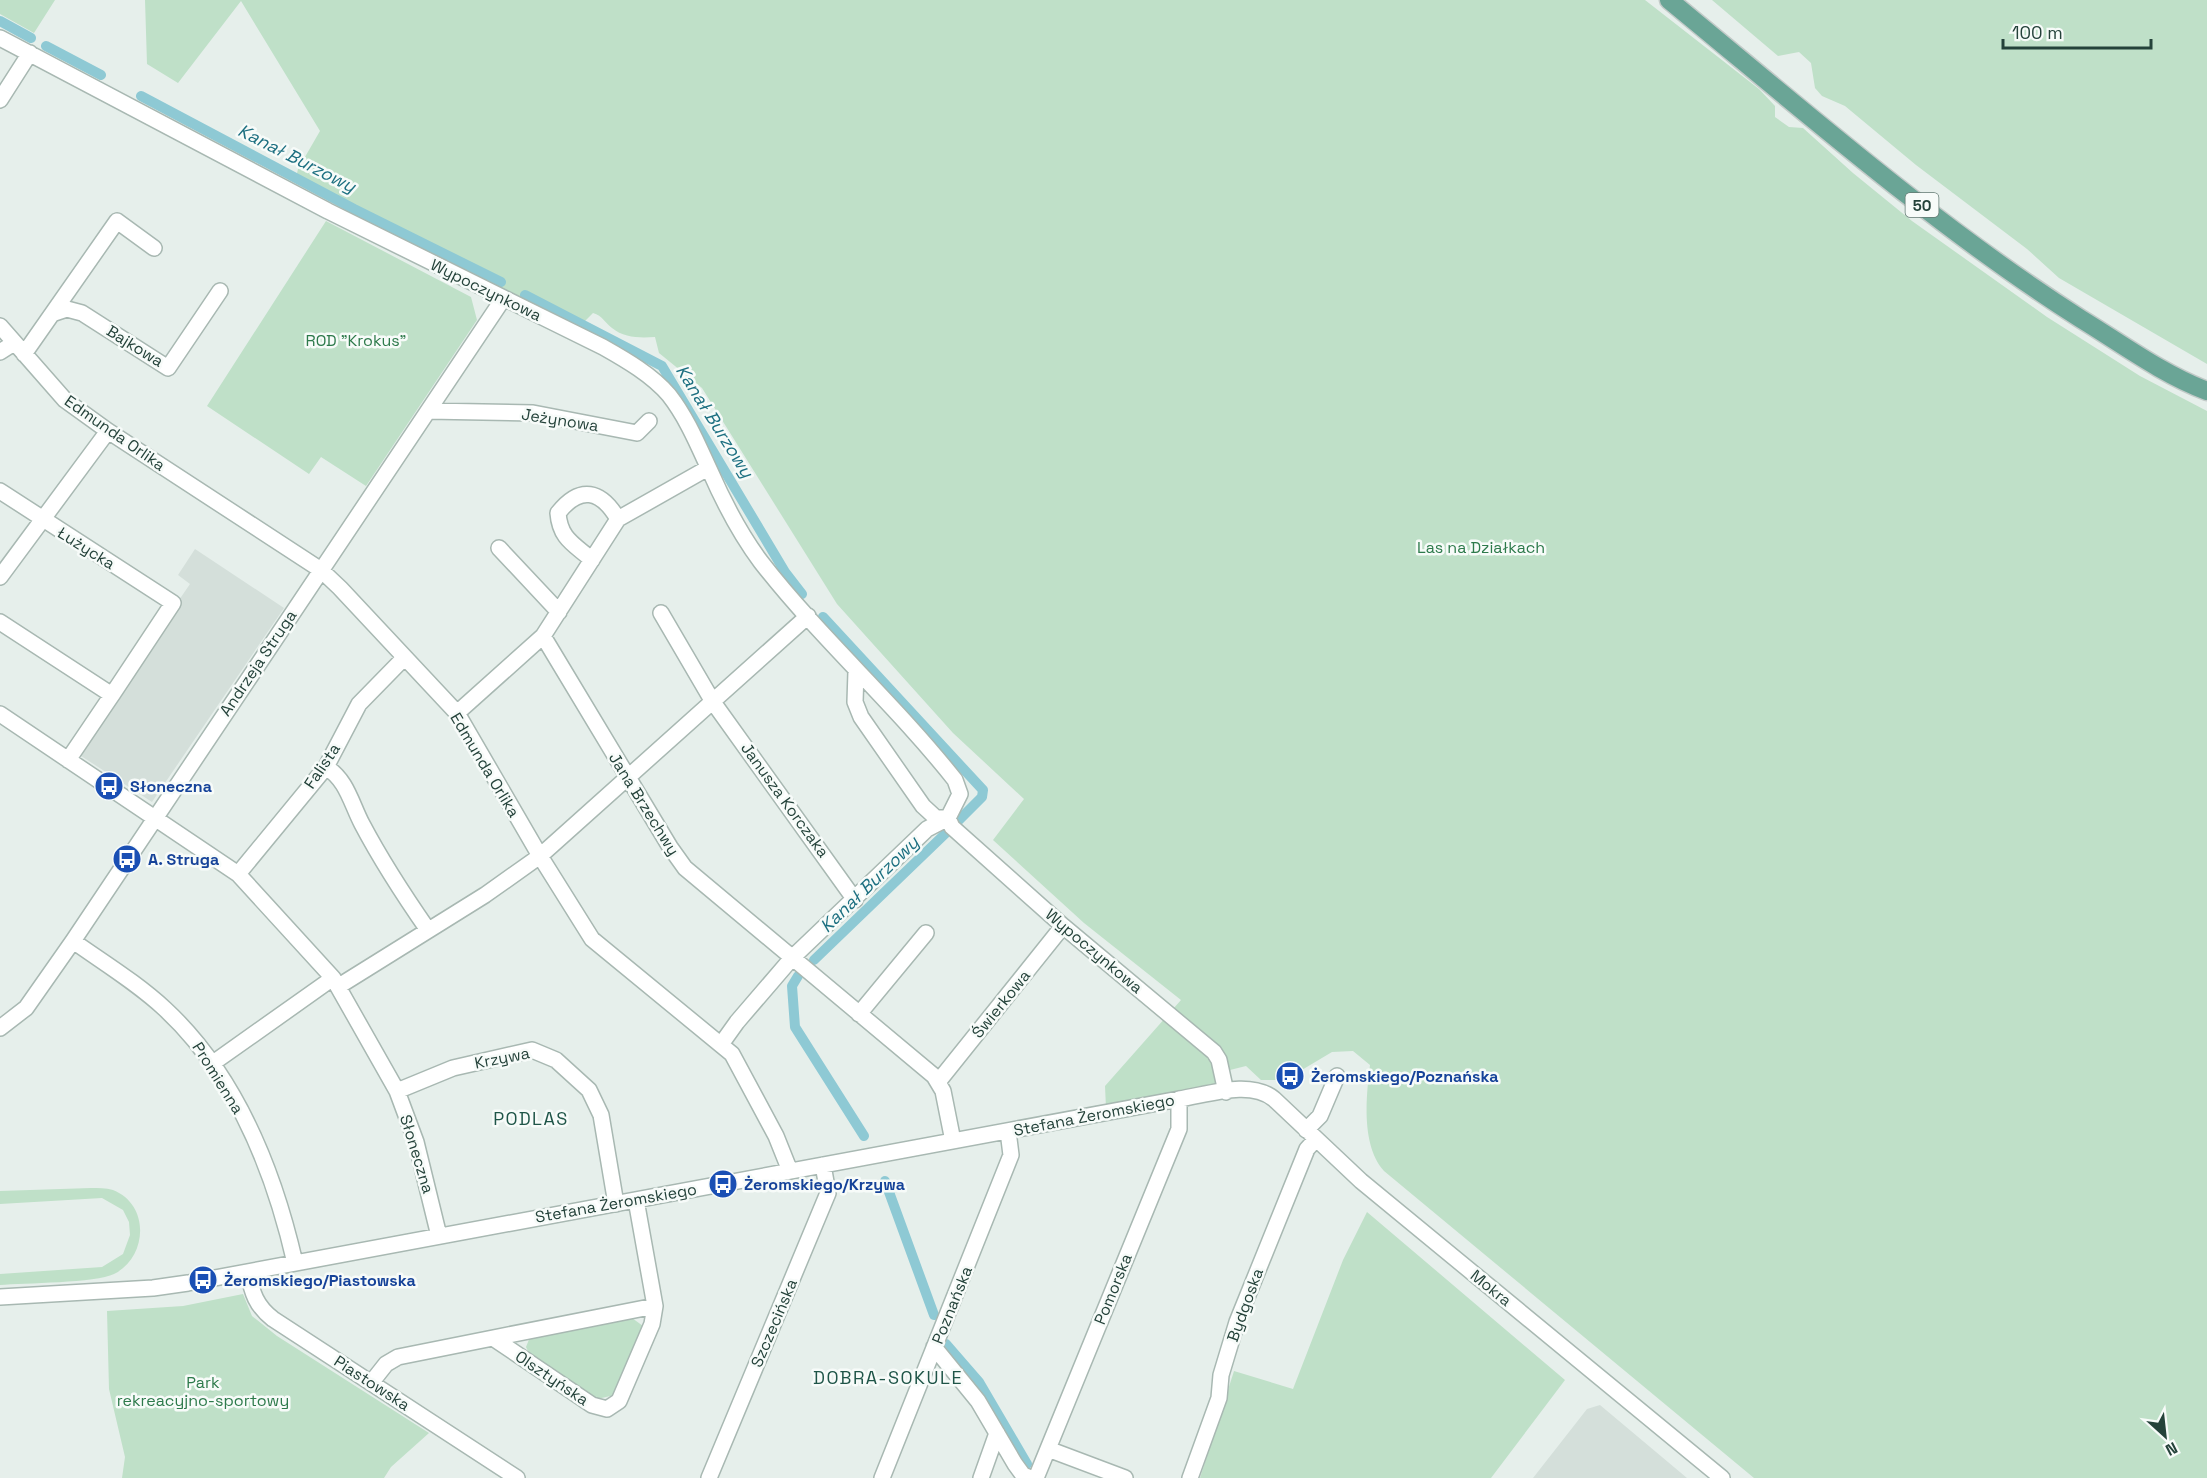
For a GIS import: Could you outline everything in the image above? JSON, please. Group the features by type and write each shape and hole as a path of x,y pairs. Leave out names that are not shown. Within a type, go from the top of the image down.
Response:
{"main road":[{"name":"50","path":"1669,0 1895,185 2008,271 2131,350 2202,392"}],"street":[{"name":"Wypoczynkowa","path":"0,38 503,299 603,347 632,364 658,385 668,394 689,427 735,522 754,552 808,616 888,702 955,780 960,794 948,818"},
{"path":"0,100 30,53"},
{"path":"0,351 19,349 52,315 117,221 154,248"},
{"name":"Bajkowa","path":"52,315 67,309 82,313 168,368 220,291"},
{"name":"Andrzeja Struga","path":"4,1025 26,1008 73,941 503,299"},
{"name":"Edmunda Orlika","path":"0,326 65,400 108,431 321,570 457,713 540,856 592,939 722,1043 732,1054 785,1154 789,1171"},
{"name":"Jeżynowa","path":"428,411 533,413 637,433 649,421"},
{"path":"0,577 108,431"},
{"path":"457,713 543,636 618,519 708,468"},
{"name":"Łużycka","path":"0,492 173,603 112,695"},
{"path":"592,560 567,539 559,527 558,513 567,502 581,494 598,496 610,504 618,519"},
{"path":"499,548 559,612"},
{"name":"Janusza Korczaka","path":"661,613 713,702 855,900"},
{"path":"213,1063 336,982 428,930 540,856 808,616"},
{"path":"0,622 112,695 68,760"},
{"name":"Jana Brzechwy","path":"543,636 628,779 685,868 938,1082"},
{"name":"Falista","path":"238,874 326,766 359,704 404,658"},
{"name":"Wypoczynkowa","path":"856,670 855,702 861,717 923,806 936,818 948,818"},
{"name":"Słoneczna","path":"0,714 155,816 238,874 336,982 397,1091 416,1142 439,1236"},
{"path":"326,766 337,773 362,824 428,930"},
{"name":"Wypoczynkowa","path":"948,818 958,833 1063,926 1214,1052 1220,1060 1226,1092"},
{"path":"722,1043 792,958 927,829 948,818"},
{"name":"Świerkowa","path":"938,1082 1063,926"},
{"path":"859,1014 926,933"},
{"name":"Promienna","path":"73,941 164,1008 213,1063 248,1127 267,1169 281,1208 295,1263"},
{"name":"Krzywa","path":"397,1091 453,1068 532,1050 556,1060 589,1090 601,1115 616,1204"},
{"name":"Bydgoska","path":"1190,1478 1219,1398 1221,1375 1237,1322 1311,1134 1337,1076"},
{"path":"938,1082 953,1141"},
{"name":"Stefana Żeromskiego","path":"0,1297 153,1288 1179,1099 1253,1089 1265,1092"},
{"name":"Mokra","path":"1265,1092 1361,1181 1722,1478"},
{"name":"Pomorska","path":"1036,1478 1179,1129 1179,1099"},
{"name":"Poznańska","path":"882,1478 1011,1155 1008,1131"},
{"name":"Szczecińska","path":"709,1478 828,1193 823,1165"},
{"name":"Olsztyńska","path":"493,1338 592,1405 607,1409 619,1401 652,1324 655,1306 636,1200"},
{"name":"Piastowska","path":"248,1272 252,1291 260,1309 517,1478"},
{"name":"Olsztyńska","path":"370,1383 386,1364 398,1357 655,1306"},
{"path":"934,1347 967,1385 1023,1475 1031,1478"},
{"path":"981,1478 997,1433"},
{"path":"1048,1449 1125,1478"}],"shaded area":[{"path":"195,549 284,608 152,802 75,752 190,584 178,575"},
{"path":"1600,1405 1687,1478 1533,1478 1587,1409"}],"green space":[{"path":"0,0 55,0 34,33 0,14"},
{"name":"Las na Działkach","path":"145,0 1645,0 1759,89 1775,106 1775,117 1789,127 1803,128 1912,221 2047,317 2140,376 2207,411 2207,1478 1754,1478 1384,1171 1377,1160 1368,1135 1367,1092 1370,1065 1353,1051 1332,1052 1285,1080 1261,1080 1246,1066 1230,1070 1227,1086 1106,1108 1105,1086 1181,1000 1084,923 993,840 1024,799 953,733 837,604 702,388 659,353 655,337 627,336 593,313 584,322 539,300 537,311 384,232 396,225 383,224 295,182 298,169 320,131 241,1 178,83 147,64"},
{"path":"1712,0 2207,0 2207,364 2059,278 2027,249 1916,165 1845,106 1822,96 1815,88 1811,63 1799,52 1778,56"},
{"name":"ROD \"Krokus\"","path":"326,221 471,297 477,320 366,486 321,457 309,474 207,406"},
{"path":"91,1188 113,1190 125,1197 134,1207 139,1219 140,1232 133,1256 125,1266 114,1274 92,1279 0,1285 0,1274 102,1267 123,1254 130,1235 129,1222 123,1210 102,1198 0,1204 0,1191"},
{"path":"1367,1212 1565,1380 1491,1478 1200,1478 1234,1371 1293,1389 1343,1260"},
{"name":"Park rekreacyjno-sportowy","path":"243,1294 252,1316 277,1336 429,1433 391,1467 384,1478 122,1478 125,1457 109,1389 107,1311 183,1306"},
{"path":"632,1318 643,1326 615,1395 597,1399 529,1353 526,1347 530,1337"}],"waterway":[{"name":"Kanał Burzowy","path":"0,21 31,38"},
{"name":"Kanał Burzowy","path":"46,46 101,75"},
{"name":"Kanał Burzowy","path":"141,96 354,209 501,282"},
{"name":"Kanał Burzowy","path":"525,295 662,366 785,572 802,594"},
{"name":"Kanał Burzowy","path":"823,617 983,790 982,797 958,821"},
{"name":"Kanał Burzowy","path":"814,960 947,832"},
{"name":"Kanał Burzowy","path":"798,976 792,986 795,1027 864,1136"},
{"name":"Kanał Burzowy","path":"885,1181 934,1315"},
{"name":"Kanał Burzowy","path":"946,1344 979,1382 1027,1464"}],"place":[{"name":"Słoneczna","path":"109,786"},
{"name":"A. Struga","path":"127,859"},
{"name":"Żeromskiego/Poznańska","path":"1290,1076"},
{"name":"Żeromskiego/Krzywa","path":"723,1184"},
{"name":"Żeromskiego/Piastowska","path":"203,1280"}],"district":[{"name":"PODLAS","path":"531,1118"},
{"name":"DOBRA-SOKULE","path":"888,1377"}]}
